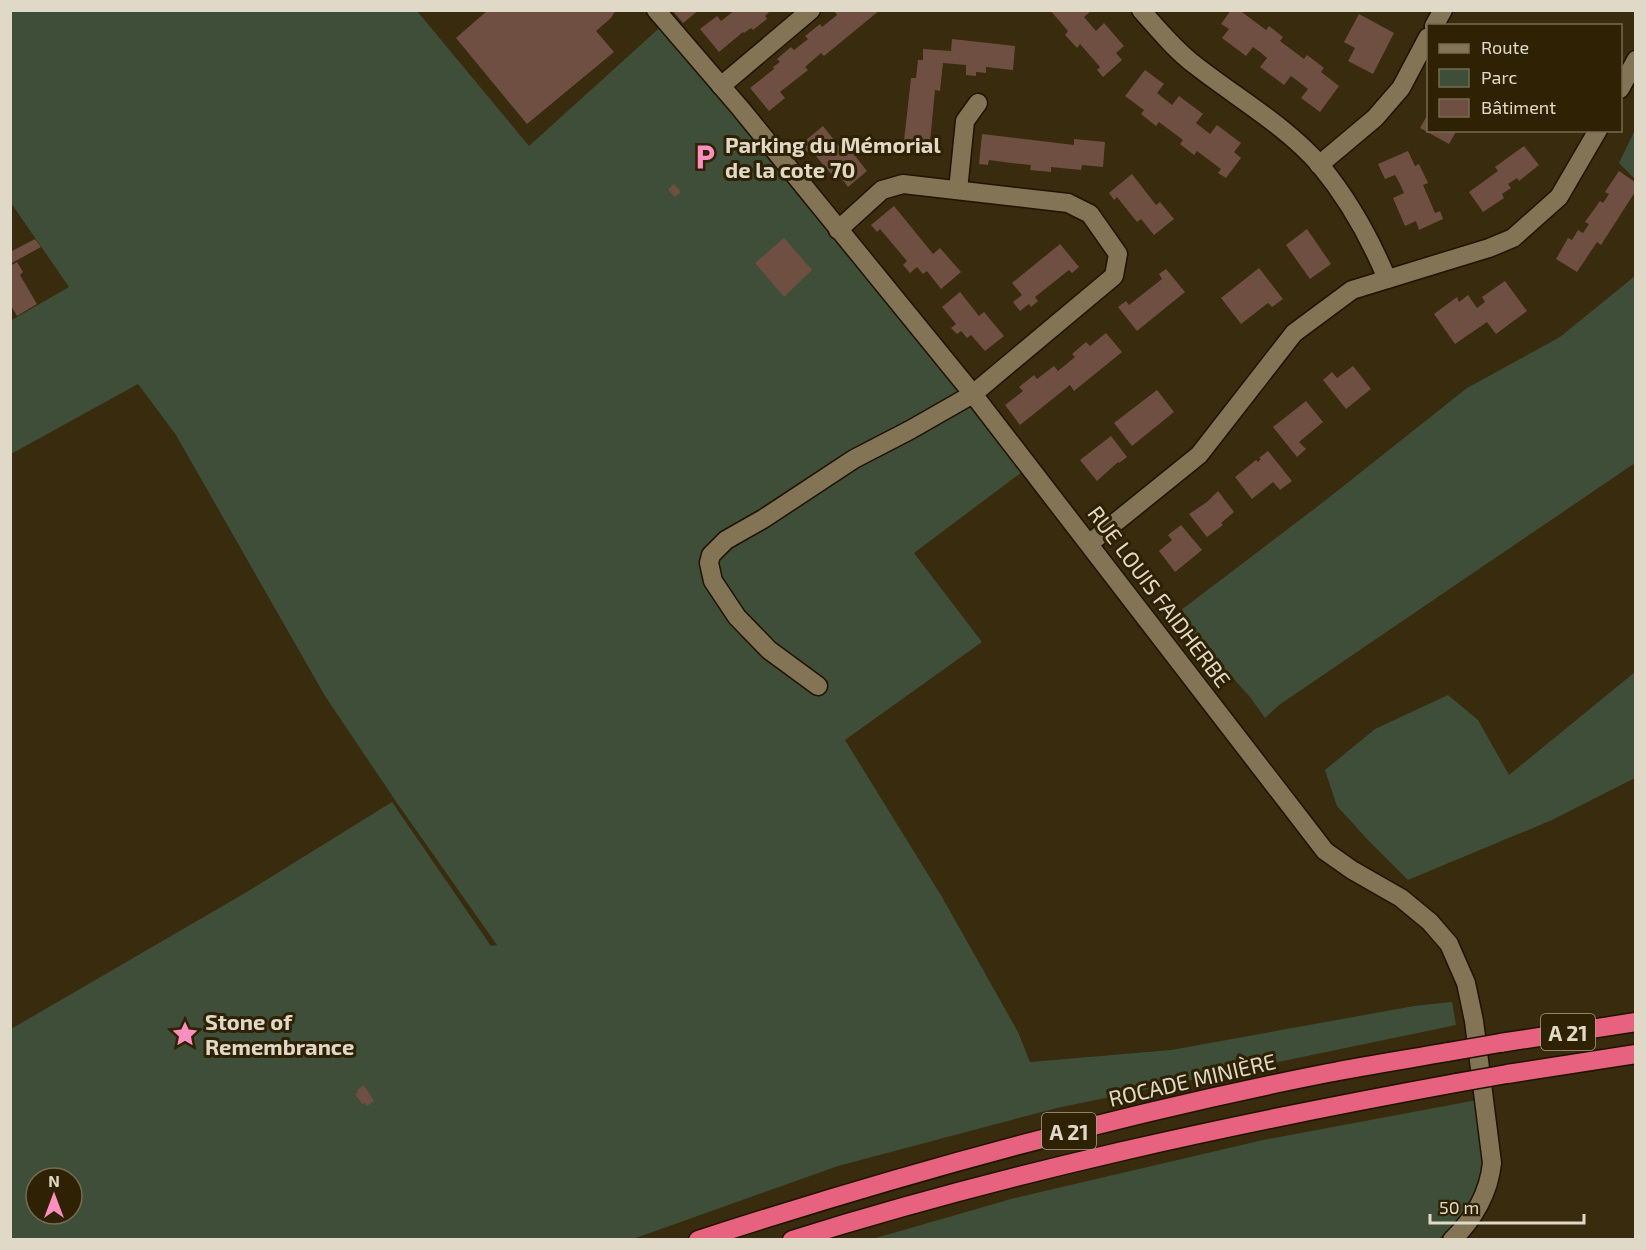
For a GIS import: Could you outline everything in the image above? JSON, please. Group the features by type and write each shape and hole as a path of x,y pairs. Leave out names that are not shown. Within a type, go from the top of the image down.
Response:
{"highway":[{"name":"ROCADE MINIÈRE","path":"698,1239 894,1179 1067,1132 1328,1073 1635,1022"},
{"name":"A 21","path":"792,1239 961,1190 1245,1123 1455,1083 1635,1054"}],"street":[{"name":"RUE LOUIS FAIDHERBE","path":"656,10 722,86 973,394 1325,850 1352,870 1401,898 1430,922 1449,944 1466,983 1472,1010 1492,1163 1490,1181 1479,1206 1464,1229 1452,1239"},
{"path":"722,86 812,10"},
{"path":"1141,10 1193,64 1284,131 1319,165 1351,207 1374,248 1387,279"},
{"path":"1435,24 1443,10"},
{"path":"1319,165 1375,118 1401,88 1427,39"},
{"path":"1622,85 1635,60"},
{"path":"958,190 965,121 978,103"},
{"path":"1090,543 1199,455 1294,333 1352,290 1488,248 1513,238 1559,198 1597,132"},
{"path":"818,686 769,650 737,617 713,581 711,555 726,540 763,519 854,459 973,394 1114,276 1118,254 1090,214 1068,203 903,184 882,190 838,230"}],"green space":[{"path":"11,11 417,11 529,146 666,22 1026,469 914,553 982,642 845,740 942,897 1018,1032 1030,1062 1171,1050 1414,1006 1452,1002 1456,1025 1057,1108 838,1166 633,1239 11,1239 11,1029 245,893 392,802 491,946 497,945 325,696 176,435 138,384 11,454 10,321 69,287 11,203"},
{"path":"1635,130 1635,179 1619,163"},
{"path":"1635,276 1635,463 1279,705 1265,718 1250,697 1176,614 1322,503 1467,388 1560,337"},
{"path":"1635,672 1635,778 1552,820 1408,880 1337,806 1325,770 1375,729 1448,695 1478,720 1509,775"},
{"path":"1477,1100 1484,1156 1478,1186 1465,1214 1439,1239 869,1240 1011,1199 1263,1140"}],"building":[{"path":"488,10 616,10 611,18 596,31 614,52 527,124 456,38"},
{"path":"672,10 699,10 683,23"},
{"path":"735,10 771,10 765,16 767,19 753,30 751,28 743,32 719,52 700,29 717,16 721,21"},
{"path":"837,10 880,10 824,56 821,53 805,67 808,70 780,92 785,98 769,111 750,88 774,69 773,67 780,62 777,59 791,47 794,50 808,39 805,36 820,24 822,27 837,15 835,12"},
{"path":"1050,10 1092,10 1084,17 1096,31 1104,23 1124,46 1116,53 1122,60 1103,77 1097,70 1100,67 1080,44 1077,48 1065,35 1068,31"},
{"path":"1231,10 1243,10 1242,12 1266,30 1269,26 1283,37 1280,41 1304,59 1307,55 1324,68 1321,72 1339,86 1320,112 1301,98 1308,89 1291,76 1284,85 1260,67 1267,58 1260,52 1253,47 1246,56 1222,38 1229,29 1221,24"},
{"path":"1359,14 1394,33 1373,74 1348,61 1355,48 1344,42"},
{"path":"952,39 1015,46 1013,70 986,67 986,73 976,72 976,76 966,75 966,65 943,63 940,91 935,90 930,142 935,143 934,153 903,150 911,78 916,78 918,60 923,60 923,49 951,51"},
{"path":"1145,70 1164,84 1157,93 1172,105 1179,96 1203,114 1196,123 1210,134 1217,125 1241,143 1234,152 1241,158 1226,178 1218,173 1221,169 1197,151 1194,155 1180,144 1183,140 1159,122 1156,126 1141,114 1144,110 1125,96"},
{"path":"1427,116 1427,132 1420,128"},
{"path":"823,126 843,151 848,147 867,171 848,187 835,170 831,174 810,149 807,152 800,145"},
{"path":"1427,132 1456,132 1449,144"},
{"path":"982,134 1074,145 1074,139 1105,142 1103,167 1082,165 1081,170 1051,167 1051,172 1030,170 1031,165 989,160 988,165 979,164"},
{"path":"1524,146 1539,165 1519,181 1517,178 1508,184 1511,188 1502,194 1504,198 1483,212 1469,192 1498,171 1495,167"},
{"path":"1408,151 1415,166 1419,164 1428,183 1423,185 1435,213 1440,211 1443,219 1419,230 1416,221 1405,226 1393,198 1404,193 1395,175 1385,179 1378,164"},
{"path":"1619,171 1635,182 1635,192 1601,245 1597,242 1577,272 1556,259 1568,238 1572,240 1578,230 1583,233 1589,224 1585,222 1600,201 1603,203 1609,194 1605,192"},
{"path":"1132,174 1156,205 1160,202 1174,219 1154,235 1141,219 1137,222 1117,197 1114,200 1109,193"},
{"path":"674,184 681,192 675,197 668,190"},
{"path":"894,206 933,254 940,248 961,272 941,289 927,271 923,274 917,267 910,273 903,265 907,261 880,229 877,232 871,225"},
{"path":"1307,229 1331,264 1310,279 1286,245"},
{"path":"784,238 812,270 784,297 755,263"},
{"path":"35,239 41,247 10,264 10,252"},
{"path":"1060,244 1079,267 1072,273 1069,270 1035,297 1038,301 1031,307 1029,304 1020,311 1013,302 1022,295 1012,283"},
{"path":"17,262 23,272 20,275 37,304 17,316 10,304 10,266"},
{"path":"1259,268 1283,299 1272,307 1268,303 1241,324 1221,298"},
{"path":"1166,269 1185,292 1137,331 1118,307 1126,301 1129,305 1162,279 1159,274"},
{"path":"1505,281 1527,311 1496,334 1487,322 1455,344 1434,314 1457,297 1459,302 1468,295 1477,308 1485,302 1482,297"},
{"path":"960,292 979,316 984,312 1004,336 985,351 971,335 967,338 961,331 957,334 951,328 956,324 942,307"},
{"path":"1106,333 1122,352 1074,391 1070,385 1020,425 1005,405 1023,391 1019,387 1034,375 1037,379 1054,366 1058,371 1075,357 1072,354 1086,342 1090,346"},
{"path":"1353,366 1371,389 1346,409 1323,380 1332,372 1337,378"},
{"path":"1157,390 1174,412 1132,446 1114,423"},
{"path":"1306,401 1323,422 1299,442 1306,449 1297,457 1273,427"},
{"path":"1111,436 1127,457 1097,481 1080,460"},
{"path":"1268,451 1292,481 1280,490 1273,482 1252,499 1235,477 1256,460 1258,462 1261,459 1259,458"},
{"path":"1218,491 1234,512 1221,523 1223,525 1207,537 1189,514"},
{"path":"1181,525 1202,550 1175,572 1159,551 1172,540 1168,535"},
{"path":"364,1085 374,1101 367,1106 365,1103 362,1104 355,1094"}],"place":[{"name":"Parking du Mémorial de la cote 70","path":"705,157"},
{"name":"Stone of Remembrance","path":"185,1034"}]}
